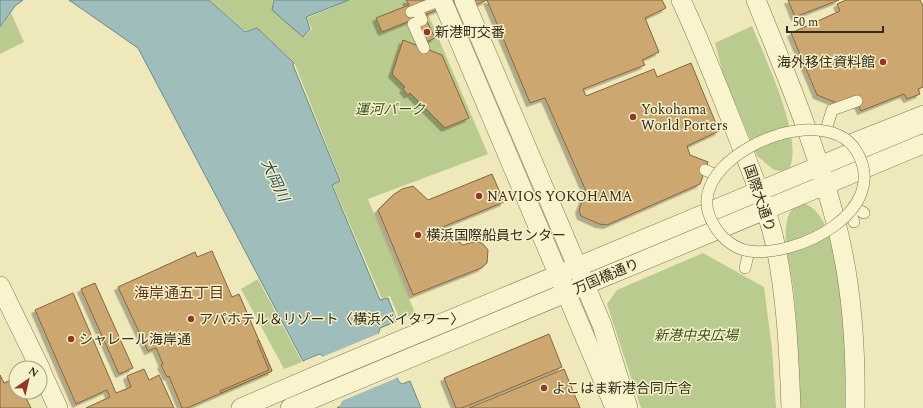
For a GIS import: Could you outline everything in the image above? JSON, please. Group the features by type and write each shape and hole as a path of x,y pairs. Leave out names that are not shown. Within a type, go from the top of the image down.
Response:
{"street":[{"path":"424,48 413,24 422,20 414,11 441,0 614,408"},
{"path":"464,0 602,325 628,408"},
{"name":"国際大通り","path":"681,0 711,66 766,209 779,263 787,338 791,408"},
{"path":"696,0 711,66"},
{"path":"753,0 764,19"},
{"path":"756,0 819,166 838,232 847,276 853,326 855,408"},
{"path":"826,130 832,110 857,101"},
{"path":"848,141 923,111"},
{"name":"万国橋通り","path":"241,408 326,370 923,123"},
{"path":"853,214 862,192 864,169 861,158 855,148 848,141 826,130 804,130 778,134 735,156 716,175 708,195 708,205 712,222 724,239 749,251 771,251 797,245 826,231 853,214 864,213"},
{"name":"万国橋通り","path":"290,408 923,144"},
{"path":"705,170 716,175"},
{"path":"745,268 749,251"},
{"path":"0,286 36,360"},
{"path":"48,386 58,408"}],"green space":[{"name":"運河パーク","path":"210,0 273,0 272,10 304,37 312,29 307,18 350,0 422,0 488,154 368,199 415,313 400,320 390,296 382,299 333,185 341,181 294,62 257,28 245,31"},
{"path":"11,13 24,42 0,54 0,28"},
{"path":"752,26 781,98 787,119 792,139 792,156 789,169 780,171 774,170 757,156 723,73 715,43"},
{"path":"801,203 816,212 828,232 836,261 842,294 845,328 846,408 798,408 797,337 793,285 786,249 786,230 790,212"},
{"name":"新港中央広場","path":"703,253 764,287 772,349 776,408 641,408 607,304 617,290"},
{"path":"258,279 302,362 284,369 241,289"}],"water":[{"path":"0,0 23,0 15,6 0,27"},
{"name":"大岡川","path":"69,0 209,0 245,32 257,28 294,63 293,65 340,181 332,185 380,300 388,298 397,321 380,328 378,335 399,382 402,384 410,381 421,408 337,408 342,404 323,356 320,354 303,361 138,48"},
{"path":"274,0 349,0 306,17 310,29 303,37 272,10"}],"pier":[{"path":"387,327 382,330 380,334 399,377 342,401 341,405 335,408 340,404 321,357 305,362 304,361 319,355 322,357 380,333 381,329"}],"building":[{"path":"406,0 462,0 382,32 376,18 409,5"},
{"path":"470,0 487,0 473,6"},
{"name":"Yokohama World Porters","path":"487,0 662,0 666,8 645,18 659,52 642,60 645,65 583,89 586,96 654,69 657,77 691,63 719,131 687,146 690,155 708,162 700,184 607,225 599,224 581,216 579,210 583,199 589,198 545,98 530,103"},
{"path":"788,0 839,0 795,17"},
{"path":"846,0 920,0 923,6 923,87 918,89 920,94 907,99 904,94 861,111 854,96 837,103 817,95 791,33 840,11 837,4"},
{"name":"新港町交番","path":"427,21 435,38 426,42 419,25"},
{"path":"403,40 442,55 469,118 445,128 410,93 408,95 403,89 405,87 392,74"},
{"name":"横浜国際船員センター","path":"492,174 504,202 440,228 463,245 477,241 483,244 488,250 487,263 481,268 413,295 378,210 393,195 402,189 413,186 428,200"},
{"name":"アパホテル＆リゾート〈横浜ベイタワー〉","path":"212,251 232,297 239,294 272,371 187,408 182,408 169,376 167,377 161,365 163,364 156,348 148,351 118,287 195,252 197,257"},
{"path":"95,283 133,368 119,374 81,289"},
{"name":"シャレール海岸通","path":"73,293 116,393 131,387 127,376 144,369 149,380 159,375 174,408 86,408 110,397 107,390 76,404 35,310"},
{"path":"549,334 562,367 462,408 456,408 444,378"},
{"path":"259,340 272,371 221,393 220,391 269,370 257,341"},
{"name":"よこはま新港合同庁舎","path":"564,369 580,408 469,408"},
{"path":"0,375 4,383 8,381 8,400 27,400 31,408 0,408"}],"place":[{"name":"新港町交番","path":"427,32"},
{"name":"海外移住資料館","path":"883,62"},
{"name":"Yokohama World Porters","path":"633,117"},
{"name":"NAVIOS YOKOHAMA","path":"479,196"},
{"name":"横浜国際船員センター","path":"418,235"},
{"name":"アパホテル＆リゾート〈横浜ベイタワー〉","path":"191,319"},
{"name":"シャレール海岸通","path":"71,339"},
{"name":"よこはま新港合同庁舎","path":"544,388"}],"district":[{"name":"海岸通五丁目","path":"179,293"}]}
